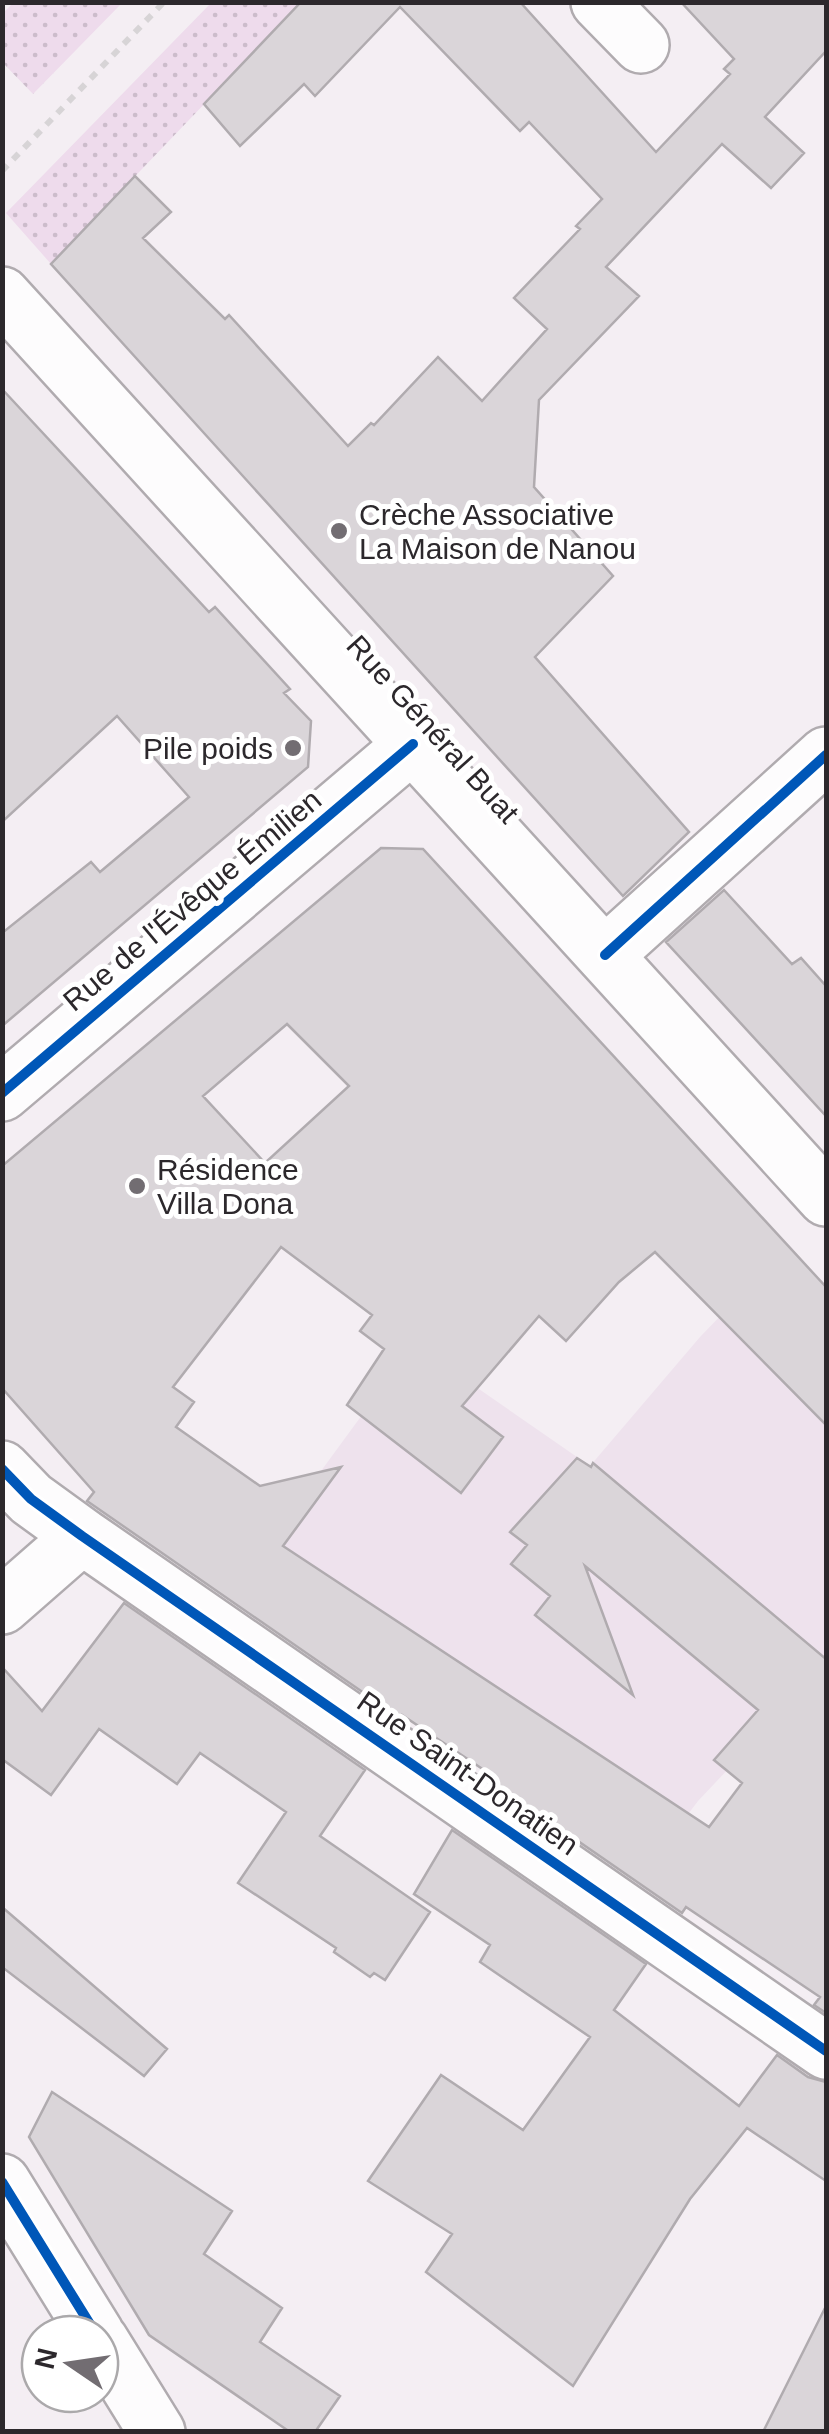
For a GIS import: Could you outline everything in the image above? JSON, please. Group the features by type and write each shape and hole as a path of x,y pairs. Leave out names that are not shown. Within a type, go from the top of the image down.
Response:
{"street":[{"path":"599,2 641,44"},
{"name":"Rue Général Buat","path":"2,295 826,1198"},
{"name":"Rue de l'Évêque Émilien","path":"2,1093 413,744"},
{"path":"605,956 826,755"},
{"name":"Rue Saint-Donatien","path":"2,1469 31,1499 82,1536 826,2050"},
{"path":"2,1606 82,1536"},
{"path":"2,2182 84,2314"},
{"path":"120,2372 157,2432"}],"path":[{"path":"2,171 164,2"}],"shaded area":[{"path":"13,2 122,3 33,94 3,63 3,13"},
{"path":"211,3 301,3 51,264 6,213"},
{"path":"789,1245 826,1287 826,1789 777,1752 749,1747 698,1801 641,1876 228,1598 414,1344 590,1466 700,1337"}],"building":[{"path":"301,2 520,2 656,152 730,74 724,69 734,59 681,2 826,2 826,51 765,117 804,153 771,188 722,144 606,267 639,296 539,400 534,487 613,576 535,657 689,832 623,896 51,264 135,176 171,212 143,238 225,319 229,315 348,446 371,423 374,425 438,357 482,401 547,329 514,298 580,229 576,226 602,199 529,122 520,131 400,7 315,96 304,84 240,146 204,104"},
{"path":"2,389 209,612 215,607 290,689 284,693 311,721 308,767 2,1026 2,933 91,862 100,872 189,797 117,716 2,822"},
{"path":"381,848 423,849 826,1287 826,1425 655,1252 619,1282 566,1341 539,1316 462,1406 503,1437 461,1493 347,1405 384,1349 360,1331 372,1315 281,1247 173,1387 194,1402 176,1427 260,1486 341,1467 283,1546 709,1827 742,1783 714,1760 758,1710 585,1566 633,1695 535,1615 550,1596 511,1564 527,1545 510,1532 577,1458 591,1467 593,1463 826,1659 826,2013 814,2005 820,1997 686,1907 682,1913 484,1776 487,1772 402,1715 400,1718 87,1501 94,1492 2,1388 2,1166","holes":["287,1024 349,1086 265,1163 203,1096"]},
{"path":"724,890 792,964 801,958 826,986 826,1116 666,942"},
{"path":"124,1603 365,1770 320,1836 430,1912 385,1980 374,1973 370,1977 334,1952 336,1948 238,1883 286,1812 200,1753 177,1784 99,1729 51,1795 2,1759 2,1667 42,1711"},
{"path":"452,1830 646,1964 614,2010 739,2106 777,2055 808,2077 826,2082 826,2181 747,2128 690,2199 573,2386 426,2272 452,2234 368,2181 441,2075 523,2130 590,2037 480,1962 490,1945 414,1894"},
{"path":"2,1907 167,2049 144,2076 2,1967"},
{"path":"52,2092 232,2211 204,2254 282,2308 260,2342 340,2396 315,2432 290,2432 149,2335 29,2137"},
{"path":"826,2306 826,2432 763,2432"}],"cycle path":[{"path":"2,1093 413,744"},
{"path":"605,955 826,755"},
{"path":"2,1469 31,1499 82,1536 826,2051"},
{"path":"2,2182 84,2314"}],"place":[{"name":"Crèche Associative La Maison de Nanou","path":"339,531"},
{"name":"Pile poids","path":"293,748"},
{"name":"Résidence Villa Dona","path":"137,1186"}]}
